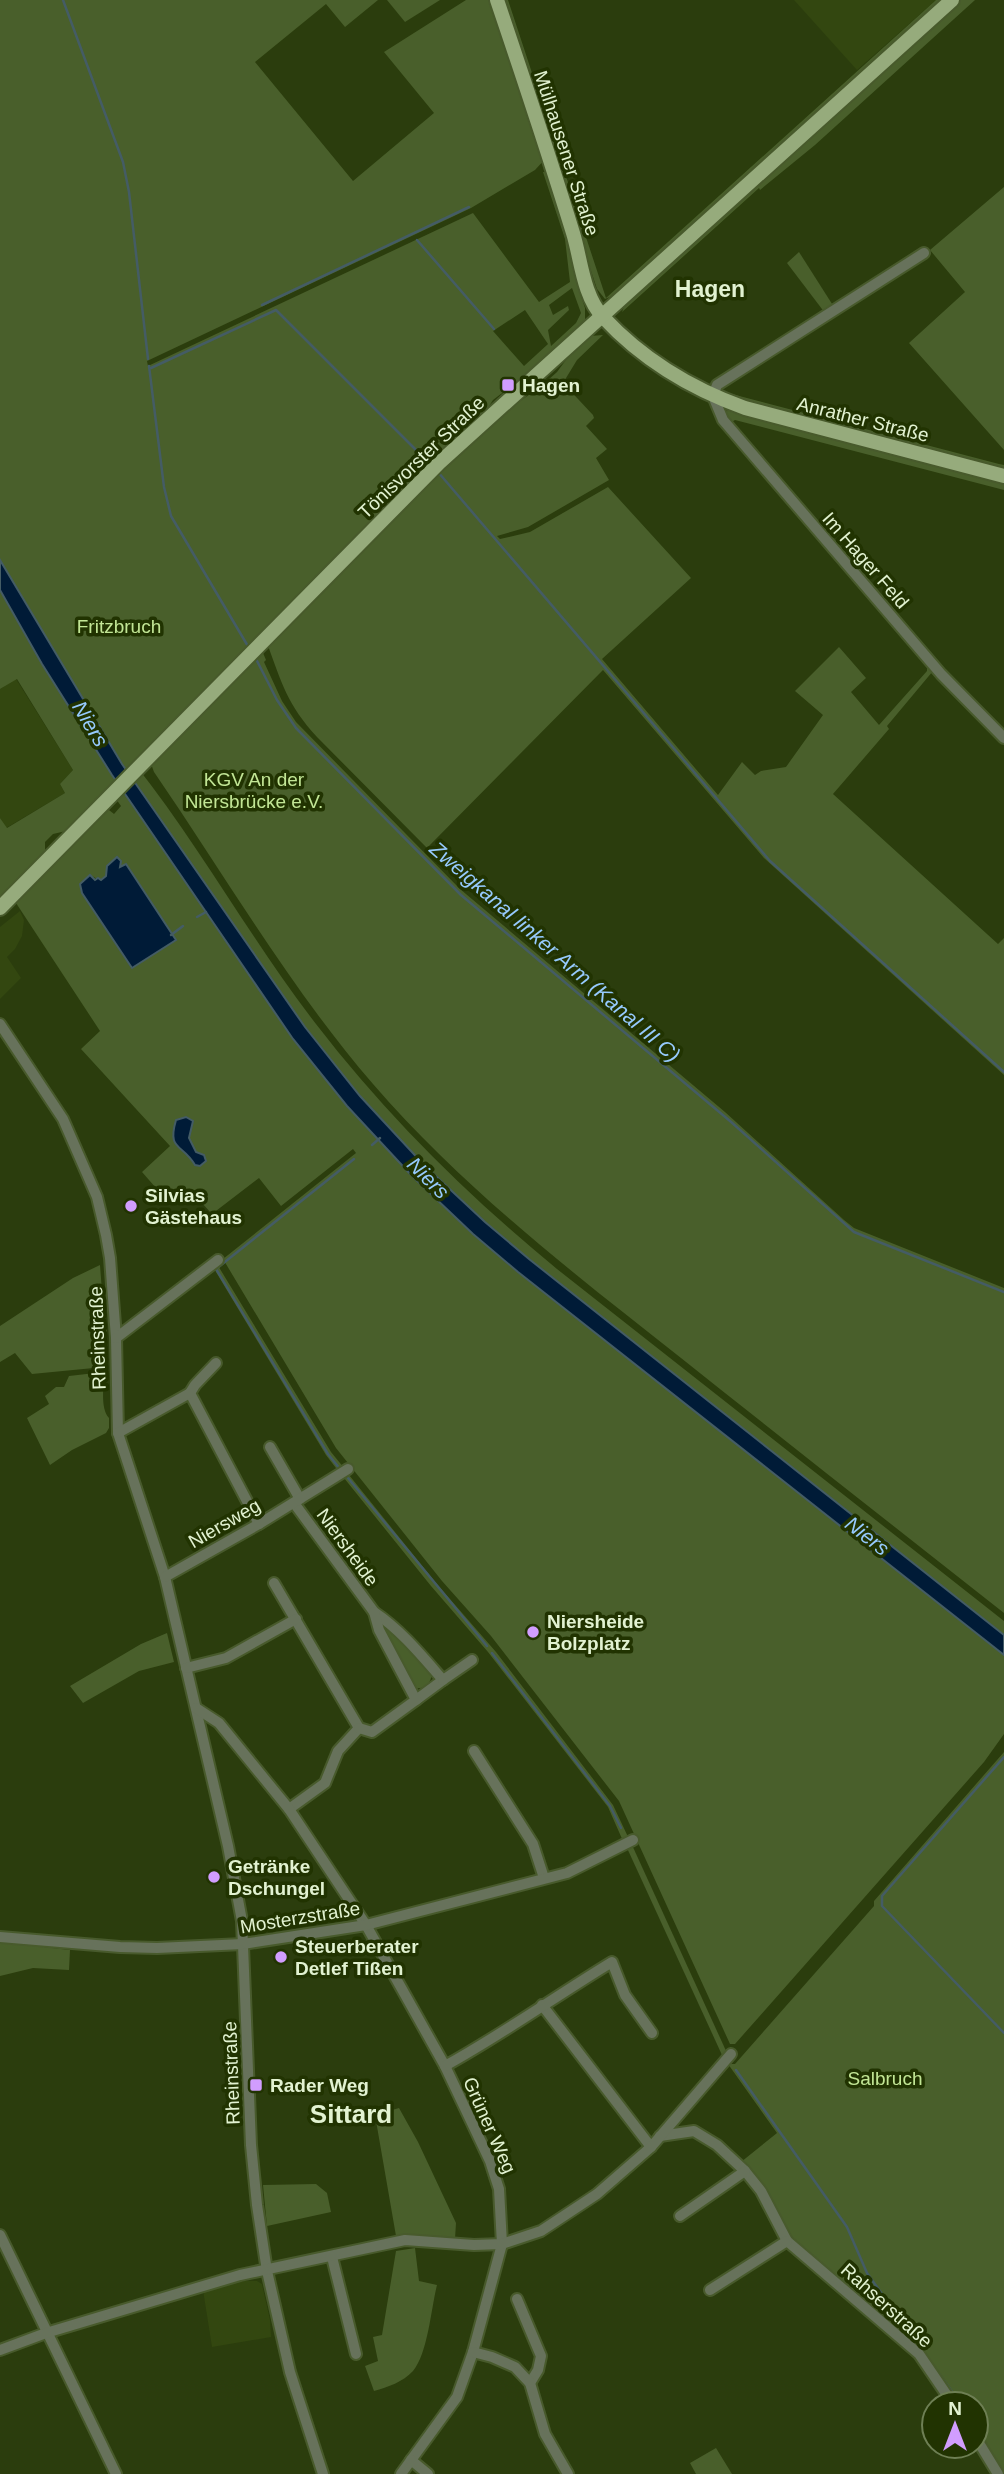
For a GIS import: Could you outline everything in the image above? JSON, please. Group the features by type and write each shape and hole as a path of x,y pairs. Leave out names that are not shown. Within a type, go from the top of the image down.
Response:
{"main road":[{"name":"Mülhausener Straße","path":"497,0 573,231 590,297 603,317"},
{"name":"Tönisvorster Straße","path":"0,908 434,468 952,0"},
{"name":"Anrather Straße","path":"603,317 657,363 685,382 713,396 745,408 1004,476"}],"street":[{"path":"713,396 718,385 924,253"},
{"name":"Im Hager Feld","path":"713,396 723,420 941,674 1004,738"},
{"name":"Rheinstraße","path":"0,1024 63,1119 97,1197 110,1258 116,1338 118,1433 165,1577 228,1846 242,1921 251,2145 267,2271 290,2372 323,2474"},
{"path":"116,1338 218,1260"},
{"path":"118,1433 190,1393 216,1363"},
{"path":"190,1393 259,1524"},
{"path":"270,1447 297,1501"},
{"name":"Niersweg","path":"165,1577 259,1524 348,1469"},
{"name":"Niersheide","path":"297,1501 374,1612 379,1630 416,1700"},
{"path":"274,1583 359,1728 372,1732 472,1660"},
{"name":"Niersheide","path":"374,1612 388,1621 443,1680"},
{"path":"186,1668 226,1658 296,1619"},
{"name":"Grüner Weg","path":"196,1708 219,1723 289,1810 366,1925 445,2066 490,2161 499,2189 502,2244 473,2352 457,2397 401,2474"},
{"path":"289,1810 326,1783 338,1751 359,1728"},
{"path":"474,1751 533,1844 544,1878"},
{"name":"Mosterzstraße","path":"0,1937 120,1947 243,1944 366,1925 567,1872 633,1840"},
{"path":"445,2066 483,2045 612,1962 625,1995 652,2033"},
{"path":"542,2005 650,2147"},
{"path":"0,2350 46,2333 240,2275 405,2240 474,2245 502,2244 541,2231 597,2194 650,2147 731,2054"},
{"name":"Rahserstraße","path":"660,2136 689,2131 699,2133 717,2145 745,2171 761,2191 787,2241 919,2354 943,2390"},
{"path":"680,2216 745,2171"},
{"path":"0,2235 116,2474"},
{"path":"710,2290 787,2241"},
{"path":"332,2257 356,2354"},
{"path":"517,2299 541,2356 538,2370 530,2383"},
{"path":"473,2352 516,2367 530,2383 545,2434 568,2474"},
{"path":"411,2460 428,2474"}],"shaded area":[{"path":"794,0 936,0 857,70"},
{"path":"16,679 73,770 60,784 65,793 6,828 0,818 0,689"},
{"path":"20,911 24,920 22,936 7,957 21,978 0,999 0,927"},
{"path":"241,2279 262,2284 271,2337 212,2347 203,2290"}],"green space":[{"path":"0,0 378,0 345,27 326,4 255,62 353,181 434,113 384,52 466,0 493,0 546,158 535,170 471,208 147,361 148,366 473,213 539,302 570,282 565,239 543,172 550,173 575,255 577,284 585,308 585,321 536,367 493,400 482,417 261,648 266,660 264,662 282,701 296,722 460,889 725,1112 844,1220 854,1228 1004,1288 1004,1613 640,1326 520,1228 444,1159 373,1084 314,1010 154,772 150,761 134,763 316,1024 371,1090 429,1153 492,1213 557,1269 1004,1621 1004,1635 529,1259 424,1165 360,1096 113,777 293,1039 347,1106 412,1176 518,1272 1004,1655 1004,1734 984,1762 735,2044 730,2044 619,1801 491,1636 442,1581 336,1448 223,1259 356,1153 353,1149 281,1206 259,1178 212,1214 189,1189 170,1204 142,1172 170,1146 81,1049 100,1031 16,903 103,809 114,814 121,806 109,789 66,831 53,834 45,842 45,853 0,899 0,818 7,828 65,793 60,784 73,770 17,679 0,689","holes":["572,288 581,313 576,323 551,346 548,330 569,310 568,306 553,315 549,305","525,310 548,344 524,366 493,331","90,875 101,881 107,876 131,968"]},
{"path":"387,0 440,0 405,22"},
{"path":"501,0 508,0 606,298 936,0 945,0 617,294 605,299 597,289"},
{"path":"959,0 975,0 815,145 760,190 759,188 622,312 626,302"},
{"path":"1004,187 1004,450 909,343 965,292 930,250"},
{"path":"799,252 834,307 825,313 787,263"},
{"path":"603,335 577,360 563,383 593,415 594,418 586,426 607,449 596,458 609,480 528,527 497,536 500,539 530,532 608,487 691,578 602,659 718,795 742,762 755,775 761,771 786,767 823,715 795,691 839,647 866,678 851,692 879,725 927,671 927,664 933,671 887,726 889,729 833,794 998,944 1004,938 1004,1075 764,858 603,670 427,848 317,737 292,704 267,643 506,410 538,389 590,336"},
{"path":"724,392 1004,465 1004,471 729,400"},
{"path":"728,410 1004,480 1004,490 735,420 730,423 725,413"},
{"path":"217,1264 331,1452 344,1468 339,1472 326,1455 213,1267"},
{"path":"100,1265 107,1324 104,1367 32,1374 15,1353 0,1362 0,1326 73,1278"},
{"path":"104,1372 103,1403 109,1418 109,1428 106,1433 72,1450 50,1465 27,1418 49,1404 45,1396 56,1387 64,1387 69,1376"},
{"path":"349,1475 496,1652 613,1805 629,1839 623,1841 608,1807 488,1652 344,1478"},
{"path":"382,1622 432,1673 427,1685 415,1688 380,1626"},
{"path":"167,1633 174,1662 139,1671 83,1703 70,1686 141,1644"},
{"name":"Salbruch","path":"1004,1752 1004,2474 990,2452 990,2390 948,2390 905,2331 901,2334 791,2239 741,2162 777,2133 728,2064 735,2064 874,1906 874,1901"},
{"path":"632,1845 727,2053 722,2055 627,1848"},
{"path":"0,1942 70,1950 69,1970 33,1968 0,1976"},
{"path":"399,2108 456,2223 455,2239 412,2234 396,2236 375,2115"},
{"path":"316,2184 327,2193 331,2212 267,2226 263,2185"},
{"path":"415,2248 419,2281 437,2285 426,2342 418,2363 409,2375 395,2384 374,2391 365,2366 378,2361 373,2337 382,2335 396,2251"},
{"path":"716,2448 732,2474 696,2474 690,2463"}],"water":[{"name":"Niers","path":"0,560 122,764 305,1027 360,1096 424,1165 529,1259 1004,1635 1004,1655 518,1272 412,1176 347,1106 293,1039 112,775 42,664 0,590"},
{"path":"117,857 121,861 120,867 126,864 176,940 132,968 82,893 80,884 90,875 95,880 101,880 106,876 107,866"},
{"path":"186,1117 193,1121 189,1138 196,1152 204,1155 206,1161 200,1166 195,1165 177,1146 173,1137 176,1120"}],"waterway":[{"name":"Zweigkanal linker Arm (Kanal III C)","path":"63,0 123,162 129,192 148,359"},
{"path":"262,305 469,207"},
{"path":"417,240 494,329"},
{"path":"151,368 276,310 431,465"},
{"name":"Zweigkanal linker Arm (Kanal III C)","path":"149,366 164,487 171,516 249,648"},
{"path":"438,472 770,861 1004,1072"},
{"name":"Zweigkanal linker Arm (Kanal III C)","path":"255,657 277,700 296,728 461,895 730,1121 854,1232 1004,1292"},
{"path":"197,917 206,912"},
{"path":"171,935 183,926"},
{"path":"372,1145 380,1138"},
{"path":"340,1469 328,1454 216,1269 354,1159"},
{"path":"348,1478 487,1646"},
{"path":"492,1653 610,1806 621,1828"},
{"path":"1004,1757 882,1896 882,1906 1004,2033"},
{"path":"736,2070 847,2227 867,2273 922,2350"},
{"path":"934,2367 951,2390"}],"place":[{"name":"Hagen","path":"508,385"},
{"name":"Silvias Gästehaus","path":"131,1206"},
{"name":"Niersheide Bolzplatz","path":"533,1632"},
{"name":"Getränke Dschungel","path":"214,1877"},
{"name":"Steuerberater Detlef Tißen","path":"281,1957"},
{"name":"Rader Weg","path":"256,2085"}],"district":[{"name":"Hagen","path":"710,289"},
{"name":"Sittard","path":"351,2114"}],"park label":[{"name":"Fritzbruch","path":"119,626"},
{"name":"KGV An der Niersbrücke e.V.","path":"254,790"}]}
